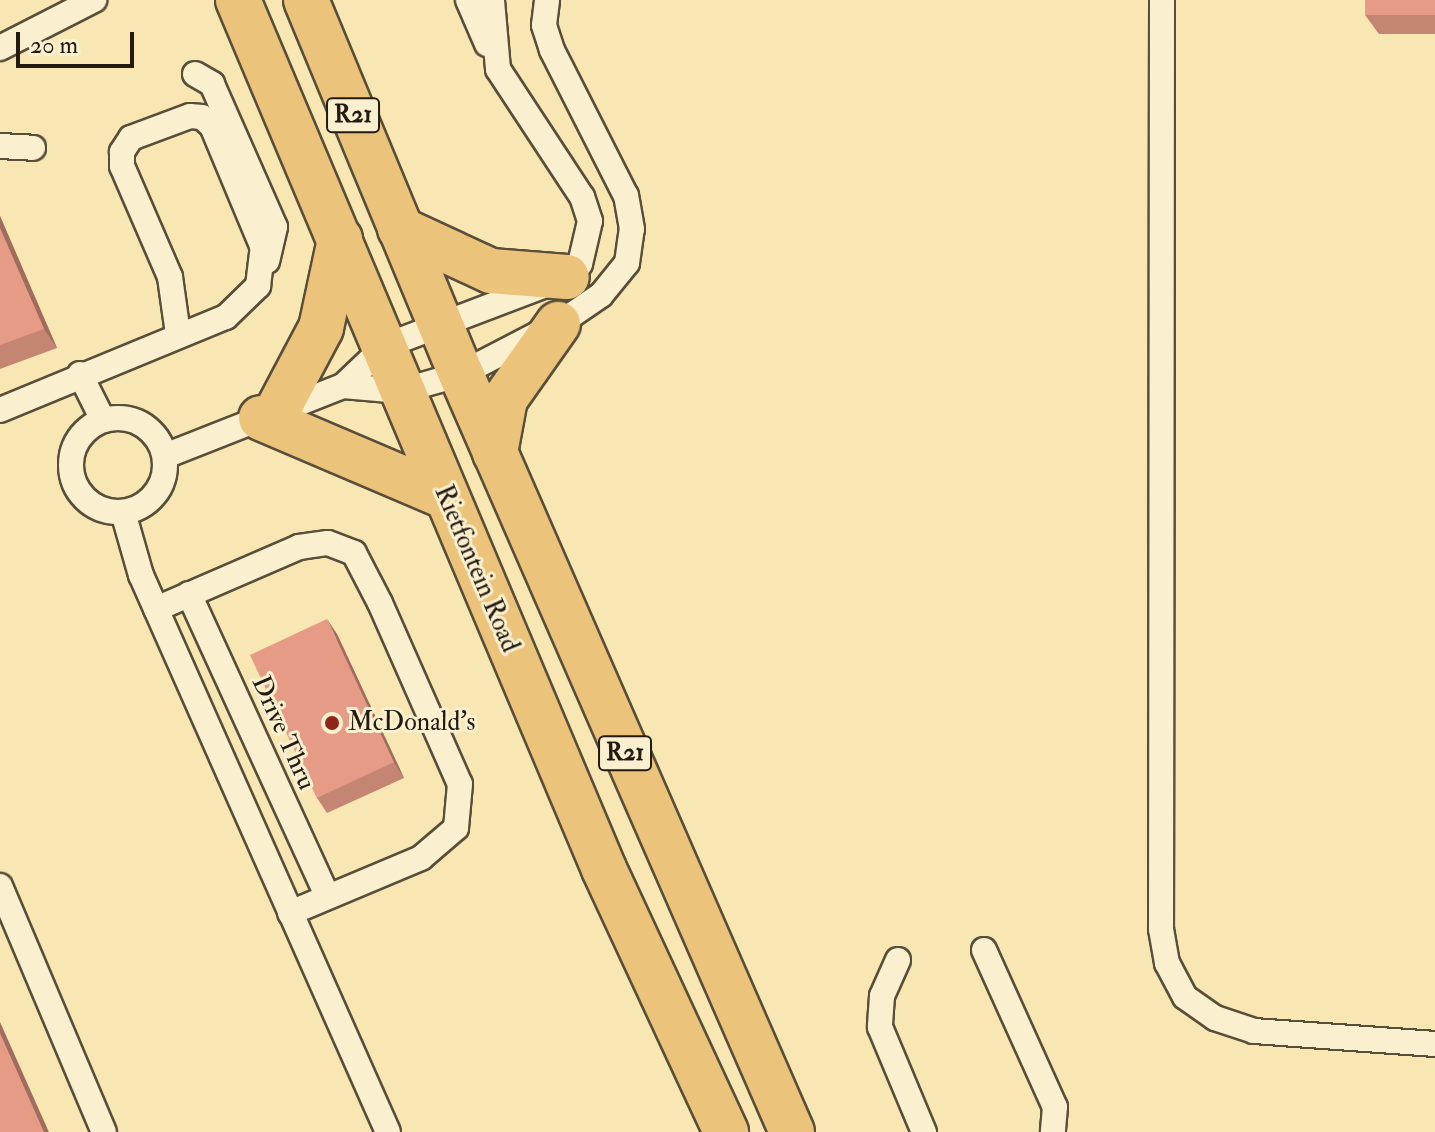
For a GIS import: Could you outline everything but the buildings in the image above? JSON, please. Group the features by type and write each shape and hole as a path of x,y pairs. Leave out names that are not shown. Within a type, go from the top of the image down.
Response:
{"main road":[{"name":"Rietfontein Road","path":"238,0 385,346 444,496 611,883 726,1132"},
{"name":"R21","path":"306,0 461,374 792,1132"},
{"path":"400,229 491,271 567,277"},
{"path":"340,239 321,328 268,415 444,496"},
{"path":"495,453 505,399 558,324"}],"lane":[{"path":"0,48 94,0"},
{"path":"165,456 343,386 385,346 567,277 588,248 590,221 582,197 498,69 468,0"},
{"path":"492,0 498,69"},
{"path":"343,386 401,391 461,374 558,324 601,295 627,263 632,229 612,165 552,50 544,25 547,0"},
{"path":"1162,0 1161,929 1167,963 1185,997 1215,1018 1254,1031 1435,1044"},
{"path":"0,410 80,374 226,317 243,305 274,245 275,227 212,84 195,74"},
{"path":"178,334 170,277 122,166 122,152 131,138 190,116 202,117 212,126 263,248 263,269"},
{"path":"0,146 33,148"},
{"path":"80,374 103,420"},
{"path":"119,417 149,428 165,456 160,487 150,500 123,512 108,511 83,496 71,468 78,440 103,420 119,417"},
{"path":"123,512 156,609 388,1132"},
{"path":"156,609 299,547 328,543 354,553 380,603 460,784 461,808 446,843 421,858 290,913"},
{"name":"Drive Thru","path":"189,594 327,896"},
{"path":"0,886 104,1132"},
{"path":"984,950 1055,1107 1053,1132"},
{"path":"898,960 882,996 880,1027 924,1132"}],"place":[{"name":"McDonald's","path":"332,723"}]}
